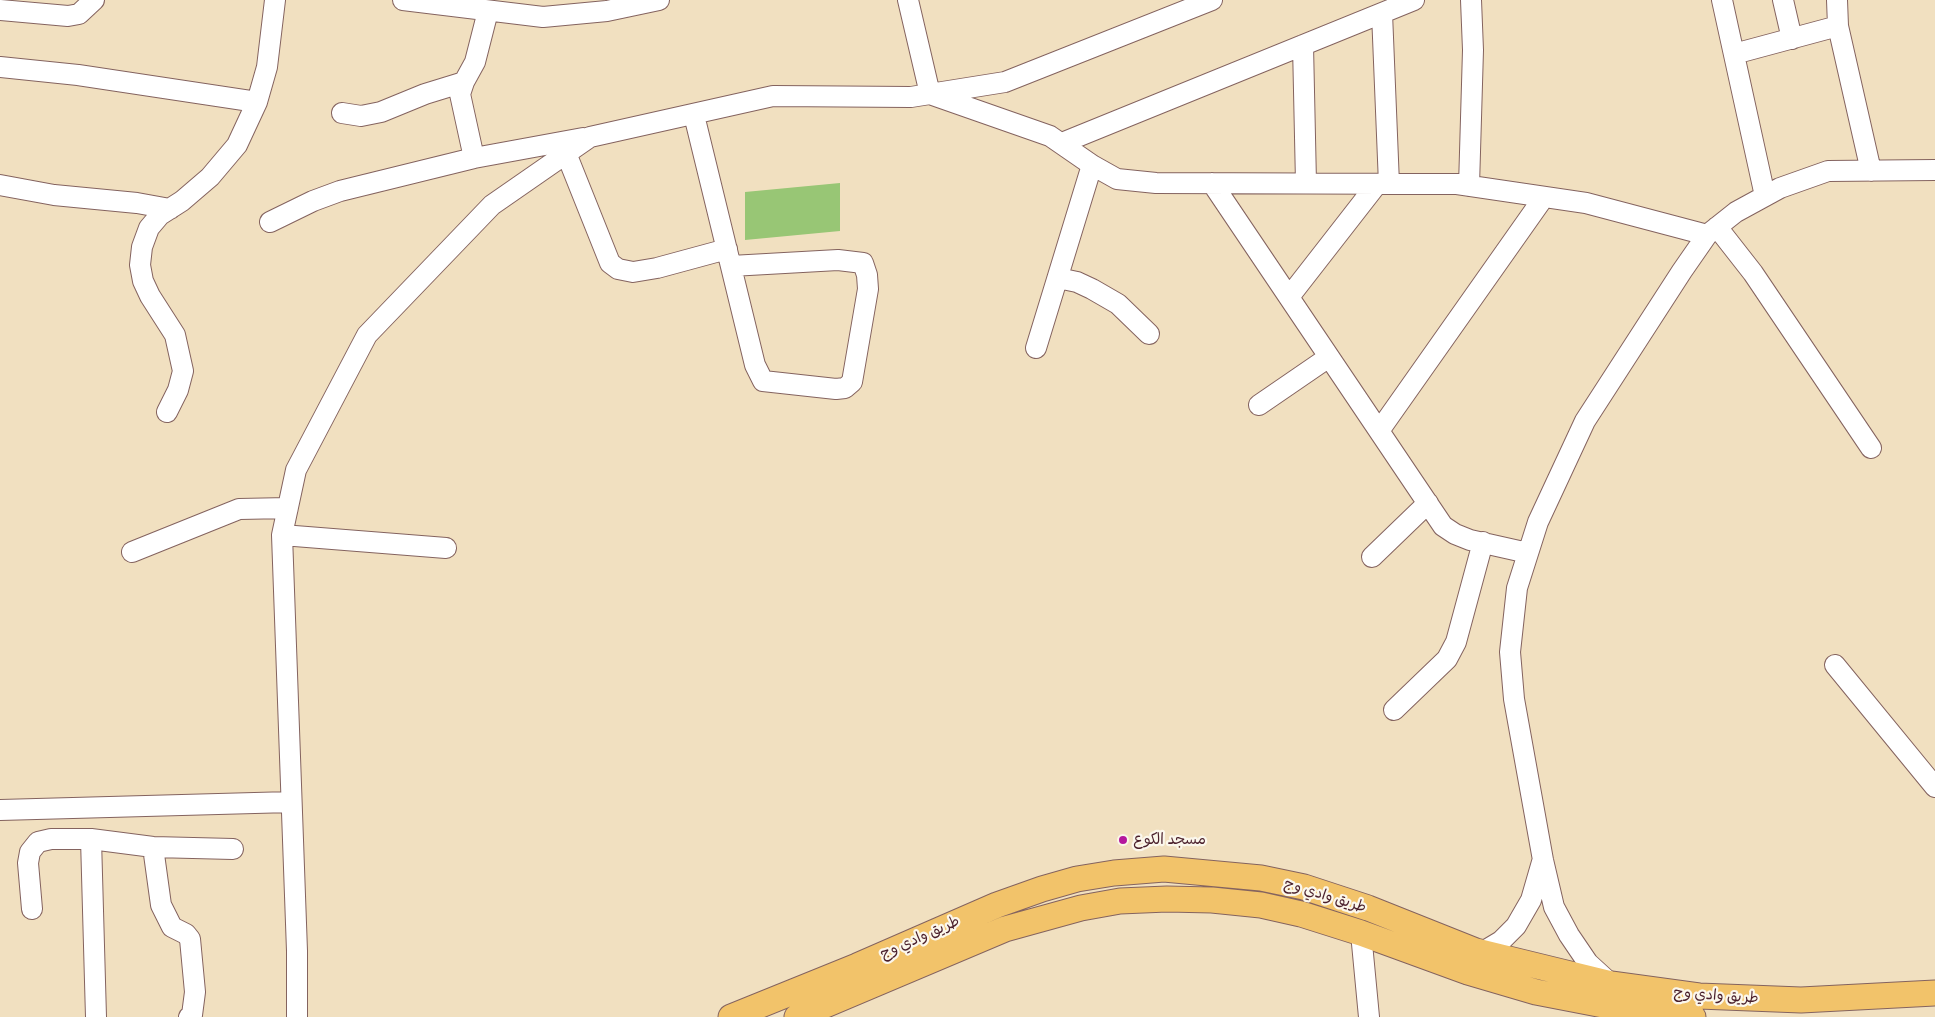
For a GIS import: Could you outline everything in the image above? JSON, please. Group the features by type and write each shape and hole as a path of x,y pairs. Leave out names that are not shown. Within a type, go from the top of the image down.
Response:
{"main road":[{"name":"طريق وادي وج","path":"731,1017 857,966 997,905 1042,888 1077,879 1122,872 1164,869 1261,878 1304,887 1368,908 1476,951 1611,984 1699,996 1802,1000 1935,992"},
{"name":"طريق وادي وج","path":"797,1017 1005,929 1081,908 1120,902 1167,899 1261,905 1301,914 1361,933 1468,972 1536,992 1618,1008 1693,1017"}],"street":[{"path":"0,10 68,16 79,14 94,0"},
{"path":"167,412 183,371 175,335 143,282 140,265 142,247 149,228 160,215 182,202 210,177 237,146 257,102 267,68 275,0"},
{"path":"403,0 488,11 543,8 607,11 659,0"},
{"path":"908,0 930,94"},
{"path":"270,222 313,201 340,191 474,158 590,137 772,96 911,97 1006,82 1212,0"},
{"path":"1062,143 1414,0"},
{"path":"1469,186 1473,50 1471,0"},
{"path":"1722,0 1765,196"},
{"path":"1783,0 1792,39"},
{"path":"1837,0 1838,26 1871,171"},
{"path":"474,158 460,94 475,62 488,11"},
{"path":"1289,297 1383,184 1382,13"},
{"path":"1734,54 1838,26"},
{"path":"1303,45 1306,183"},
{"path":"0,66 78,75 257,102"},
{"path":"342,113 361,116 381,112 425,94 464,82"},
{"path":"930,94 1050,136 1092,165 1117,179 1156,183 1458,184 1586,203 1712,231 1753,273 1871,448"},
{"path":"566,154 610,263 618,269 634,272 729,258 838,260 863,263 867,275 868,289 852,382 845,388 836,389 763,382 755,365 729,258 694,115"},
{"path":"297,1017 282,535 296,470 367,335 492,205 590,137"},
{"path":"1036,348 1092,165"},
{"path":"1611,984 1588,963 1569,935 1554,907 1543,860 1514,699 1510,652 1517,588 1538,522 1585,422 1682,271 1712,231 1736,212 1780,188 1828,171 1935,170"},
{"path":"1212,183 1443,526 1455,534 1528,553"},
{"path":"0,185 54,195 152,205 170,209"},
{"path":"1379,431 1544,197"},
{"path":"1058,278 1077,282 1112,300 1149,334"},
{"path":"1259,405 1329,357"},
{"path":"1372,557 1428,503"},
{"path":"132,552 239,508 288,508"},
{"path":"282,535 446,548"},
{"path":"1394,710 1447,658 1456,642 1483,542"},
{"path":"1835,665 1935,787"},
{"path":"0,810 291,802"},
{"path":"32,909 28,864 30,852 38,842 51,839 91,839 153,847 234,849"},
{"path":"91,839 96,1017"},
{"path":"153,847 161,905 172,927 186,934 190,940 195,992 192,1015 189,1017"},
{"path":"1476,951 1486,950 1501,941 1516,926 1531,900 1543,860"},
{"path":"1361,933 1369,1017"}],"green space":[{"path":"840,183 840,231 745,240 745,192"}],"place":[{"name":"مسجد الكوع","path":"1123,840"}]}
